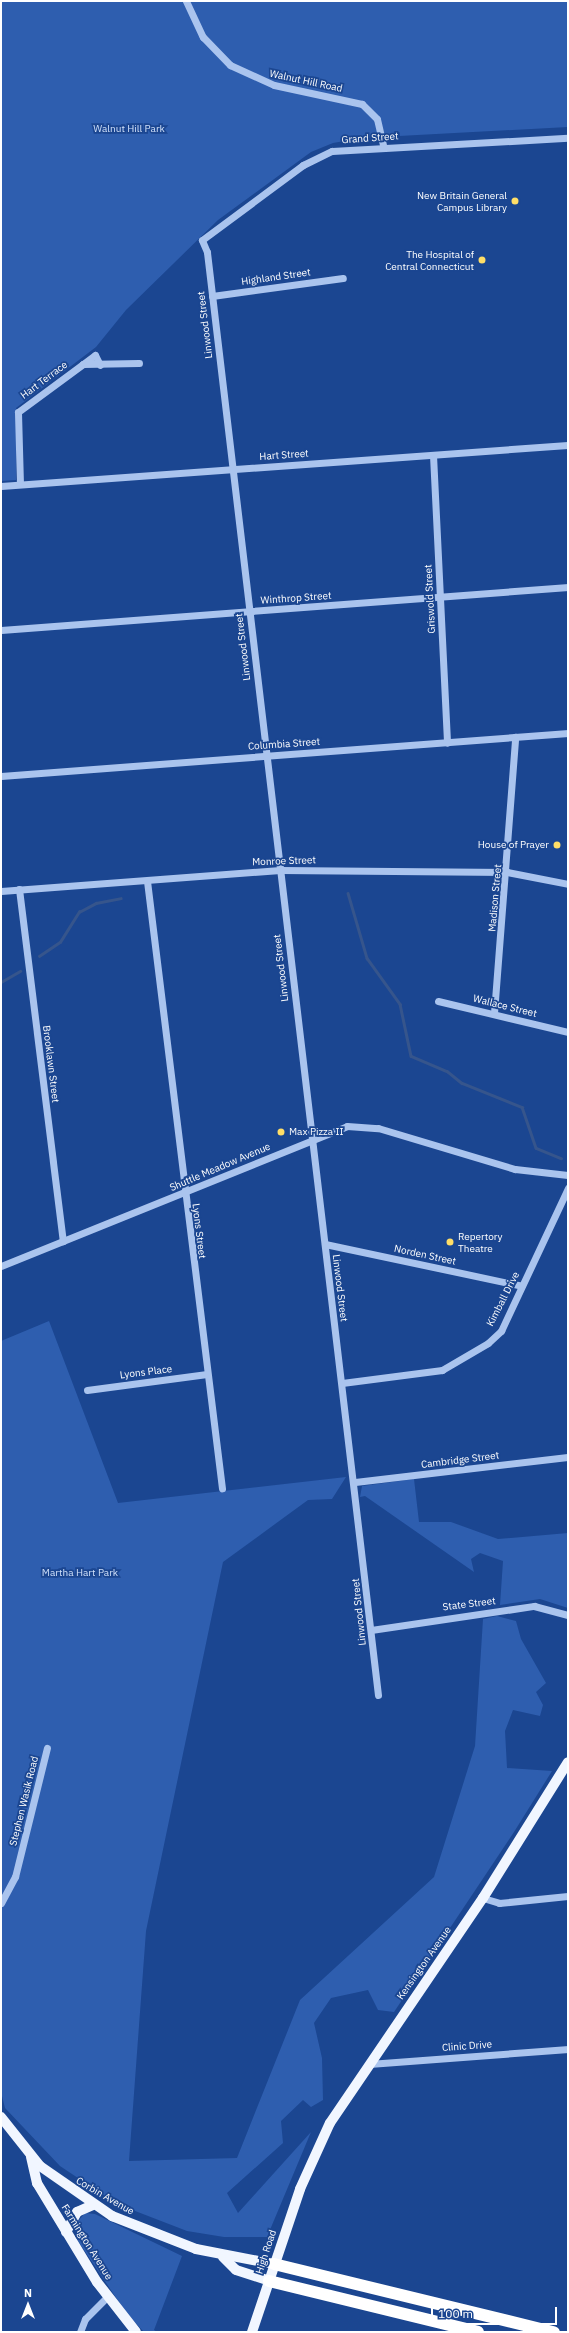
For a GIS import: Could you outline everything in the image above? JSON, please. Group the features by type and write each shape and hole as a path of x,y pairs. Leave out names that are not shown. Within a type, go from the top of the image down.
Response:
{"highway":[{"path":"274,2264 554,2332"},
{"path":"269,2281 478,2332"}],"main road":[{"name":"Kensington Avenue","path":"303,2179 330,2123 367,2064 483,1898 568,1762"},
{"name":"Corbin Avenue","path":"1,2117 31,2157 93,2205 158,2236 223,2257 240,2256 274,2264"},
{"name":"Farmington Avenue","path":"31,2157 37,2183 66,2232 108,2297 136,2332"},
{"name":"High Road","path":"252,2332 303,2179"},
{"path":"66,2232 77,2212 93,2205"},
{"name":"Corbin Avenue","path":"223,2257 236,2270 269,2281"}],"street":[{"name":"Walnut Hill Road","path":"186,1 206,42 232,67 274,85 362,104 377,119 383,146"},
{"name":"Grand Street","path":"202,240 317,157 341,149 568,138"},
{"name":"Linwood Street","path":"202,240 212,296 312,1140 355,1482 378,1695"},
{"name":"Highland Street","path":"212,296 343,278"},
{"name":"Hart Terrace","path":"20,484 18,413 95,355 100,365"},
{"name":"Hart Terrace","path":"84,364 100,365 139,363"},
{"name":"Hart Street","path":"1,486 568,445"},
{"name":"Griswold Street","path":"433,455 448,743"},
{"name":"Winthrop Street","path":"1,630 568,588"},
{"name":"Columbia Street","path":"1,776 568,733"},
{"name":"Madison Street","path":"494,1013 507,872 515,737"},
{"name":"Monroe Street","path":"1,891 280,870 507,872 568,884"},
{"name":"Lyons Street","path":"147,881 184,1193 222,1488"},
{"name":"Brooklawn Street","path":"19,889 63,1241"},
{"name":"Wallace Street","path":"438,1001 494,1013 568,1032"},
{"name":"Shuttle Meadow Avenue","path":"1,1266 346,1126 362,1124 509,1168 568,1175"},
{"name":"Kimball Drive","path":"342,1383 442,1370 501,1331 568,1188"},
{"name":"Norden Street","path":"325,1244 522,1286"},
{"name":"Lyons Place","path":"87,1390 207,1374"},
{"name":"Cambridge Street","path":"355,1482 568,1457"},
{"name":"State Street","path":"371,1630 534,1606 568,1615"},
{"name":"Stephen Wasik Road","path":"1,1903 15,1877 47,1748"},
{"path":"483,1898 499,1903 568,1896"},
{"name":"Clinic Drive","path":"367,2064 568,2049"},
{"path":"80,2332 85,2319 108,2297"}],"green space":[{"name":"Walnut Hill Park","path":"1,1 568,1 568,127 362,138 333,143 311,152 218,220 126,310 96,347 16,408 16,480 1,481"},
{"name":"Martha Hart Park","path":"49,1321 118,1503 346,1477 332,1499 308,1500 223,1562 146,1931 129,2161 237,2158 300,2000 434,1877 475,1746 483,1619 497,1616 516,1621 521,1639 546,1683 536,1692 543,1705 540,1716 513,1710 505,1731 507,1768 552,1771 514,1832 394,2012 378,2010 368,1990 331,1998 314,2023 322,2058 323,2100 311,2107 303,2100 281,2121 283,2143 227,2193 238,2213 311,2132 267,2237 224,2237 187,2231 117,2204 60,2166 5,2108 1,2092 1,1341"},
{"path":"414,1479 419,1522 451,1522 498,1539 568,1533 568,1608 540,1599 500,1605 503,1561 480,1553 471,1559 474,1572 365,1496 360,1497 362,1486"},
{"path":"85,2213 95,2214 182,2256 154,2330 157,2332 144,2332 127,2314 78,2241 74,2226"}],"waterway":[{"path":"348,893 367,958 400,1004 411,1056 447,1071 462,1083 522,1107 536,1148 561,1158"},
{"path":"39,956 60,942 79,912 96,903 121,898"},
{"path":"1,982 20,971"}],"place":[{"name":"New Britain General Campus Library","path":"515,201"},
{"name":"The Hospital of Central Connecticut","path":"482,260"},
{"name":"House of Prayer","path":"557,845"},
{"name":"Max Pizza II","path":"281,1132"},
{"name":"Repertory Theatre","path":"450,1242"}]}
